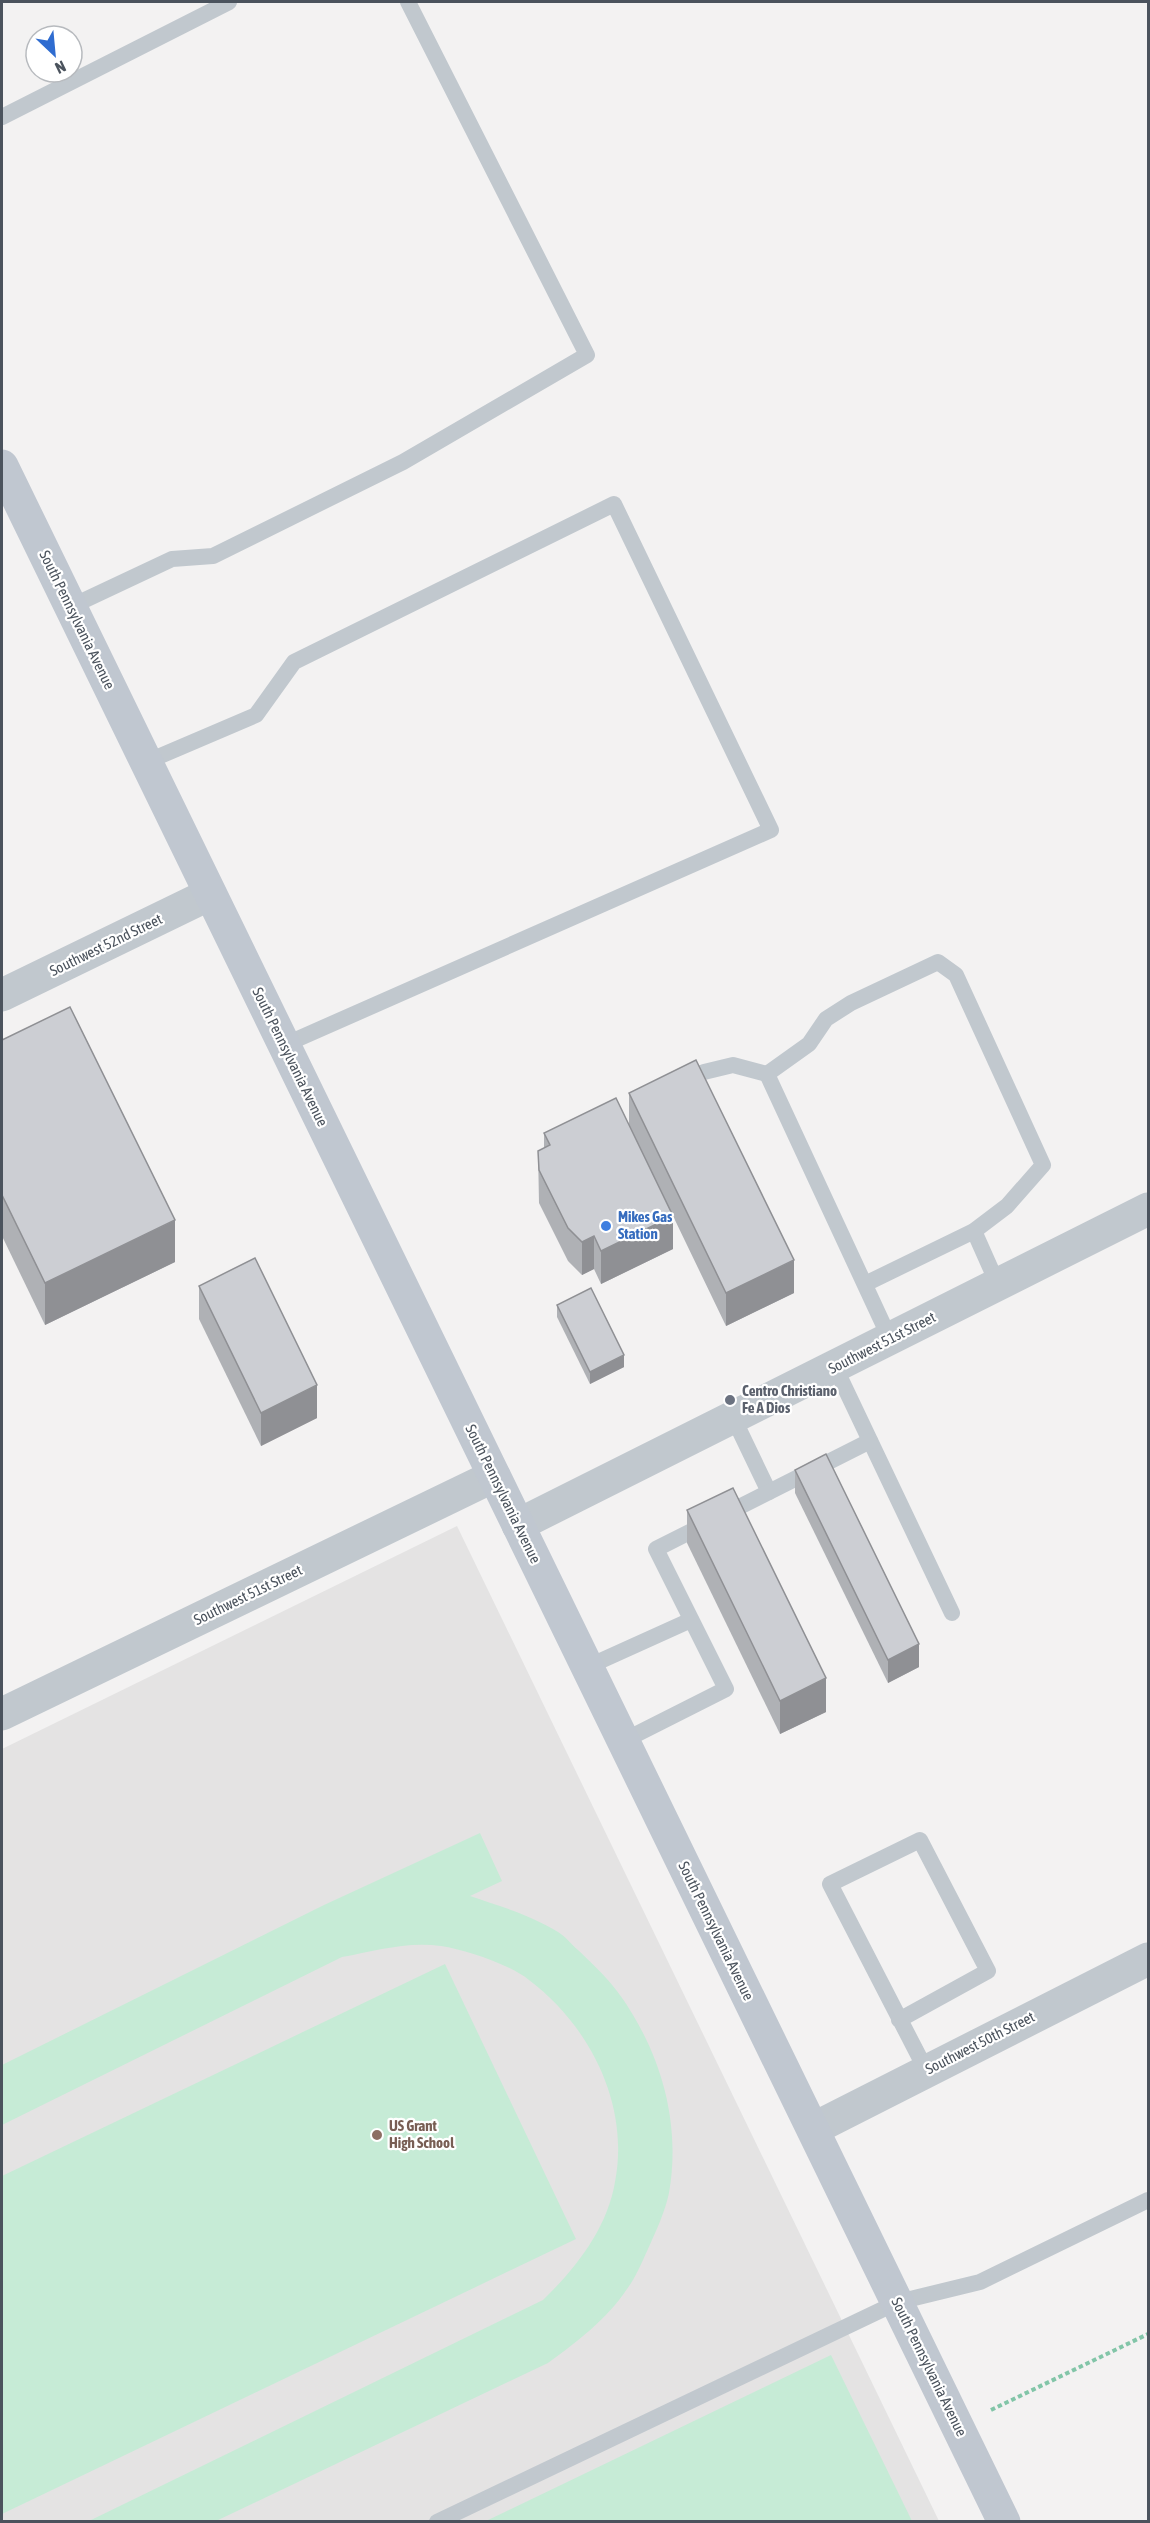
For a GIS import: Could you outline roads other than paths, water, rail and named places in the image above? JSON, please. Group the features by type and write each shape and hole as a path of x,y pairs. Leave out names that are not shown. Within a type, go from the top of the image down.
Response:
{"main road":[{"name":"South Pennsylvania Avenue","path":"2,466 1004,2522"}],"street":[{"name":"Southwest 52nd Street","path":"2,995 210,894"},
{"name":"Southwest 51st Street","path":"518,1525 1149,1209"},
{"name":"Southwest 51st Street","path":"2,1714 494,1476"},
{"name":"Southwest 50th Street","path":"813,2128 1149,1959"}],"lane":[{"path":"2,117 229,2"},
{"path":"70,607 172,559 213,556 403,462 587,355 408,2"},
{"path":"146,762 256,715 294,662 614,504 771,830 284,1045"},
{"path":"767,1074 809,1044 825,1019 850,1003 938,962 957,975 1043,1165 1007,1206 974,1231 865,1284"},
{"path":"672,1086 704,1072 733,1065 767,1074"},
{"path":"767,1074 890,1339"},
{"path":"974,1231 998,1285"},
{"path":"835,1367 952,1613"},
{"path":"733,1417 769,1492"},
{"path":"623,1741 726,1689 656,1549 870,1441"},
{"path":"587,1667 691,1620"},
{"path":"899,2019 988,1971 920,1840 830,1884 899,2019 926,2070"},
{"path":"437,2522 897,2302 980,2282 1149,2200"}],"place":[{"name":"Mikes Gas Station","path":"606,1226"},
{"name":"Centro Christiano Fe A Dios","path":"730,1400"},
{"name":"US Grant High School","path":"377,2135"}]}
